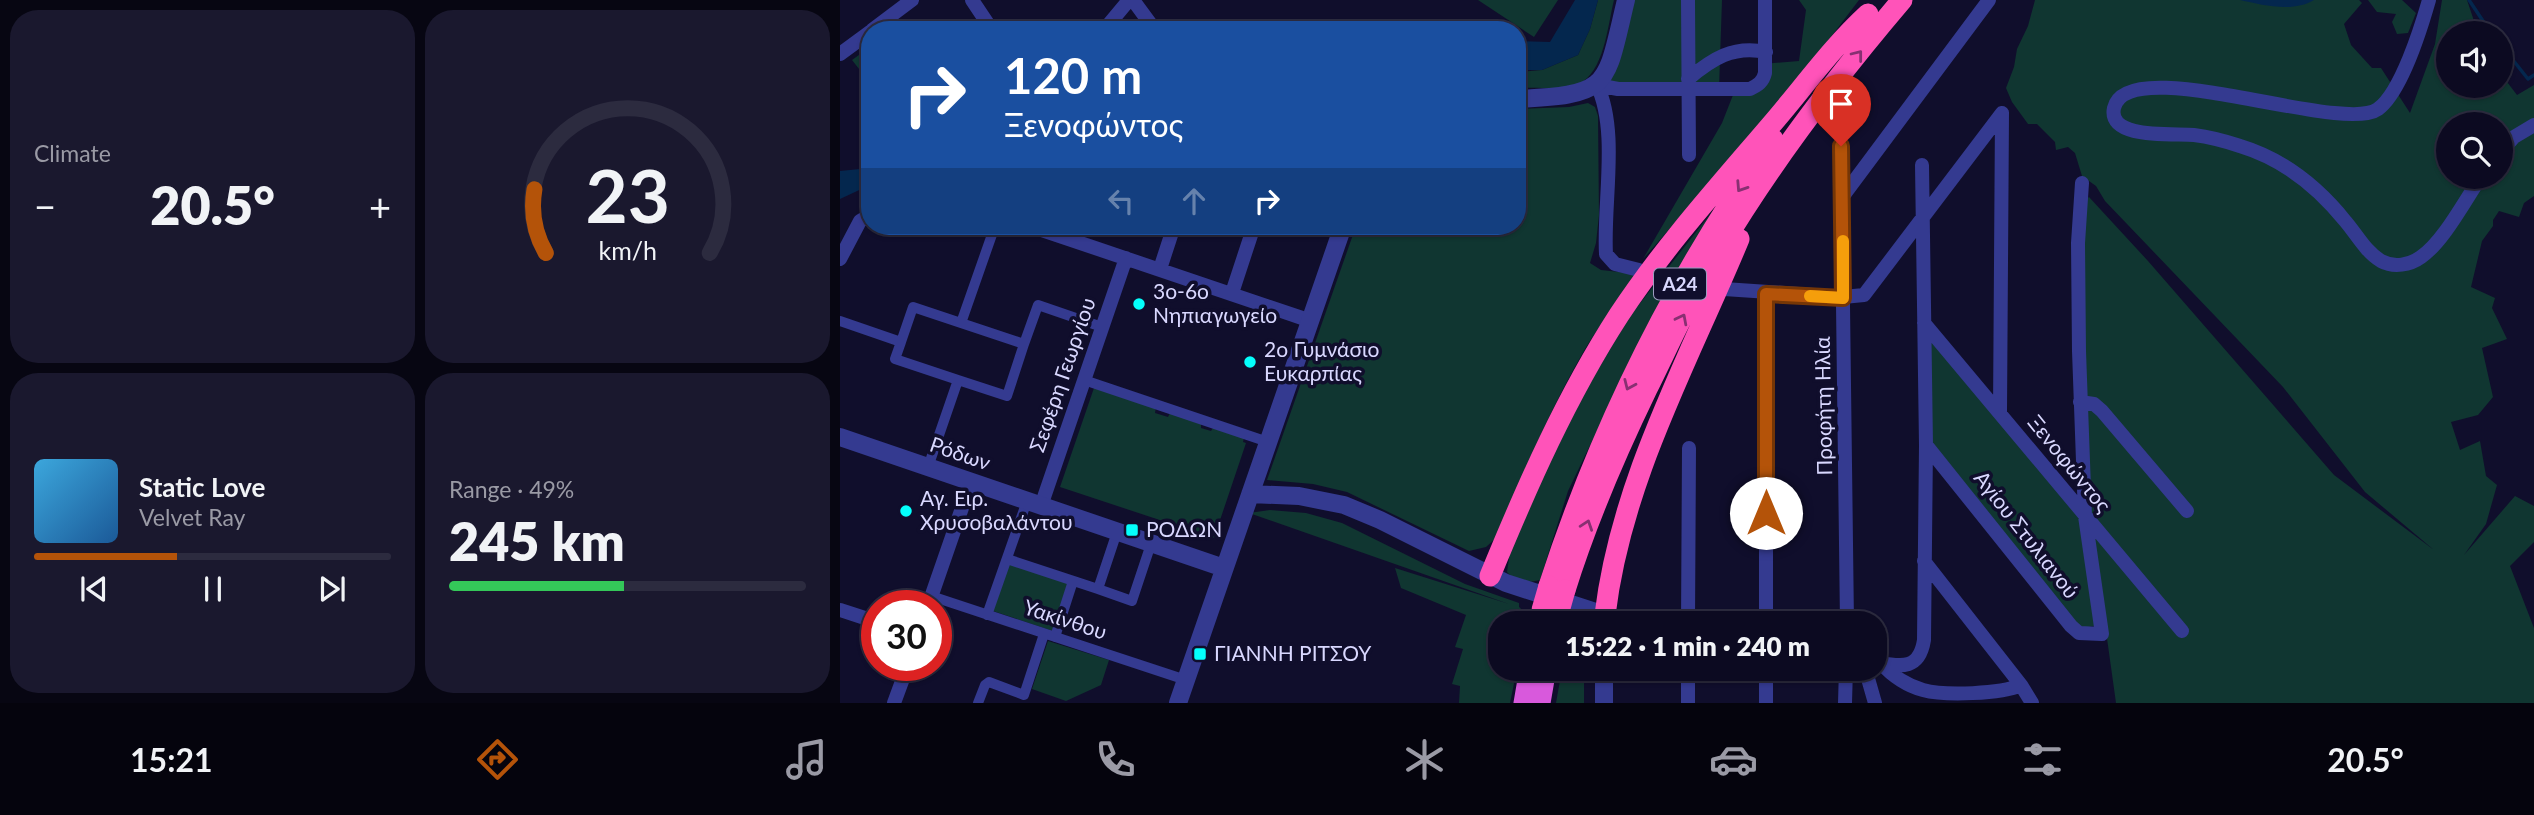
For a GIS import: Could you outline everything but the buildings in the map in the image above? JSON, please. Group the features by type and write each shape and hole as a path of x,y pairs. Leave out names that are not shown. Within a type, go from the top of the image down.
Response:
{"highway":[{"name":"Α24","path":"1557,588 1605,478 1706,273 1760,189 1823,100 1902,0"},
{"name":"Α24","path":"1551,611 1595,459 1675,291 1769,145 1874,7"},
{"path":"1490,576 1557,424 1631,298 1711,192 1842,40 1874,7"},
{"path":"1606,611 1618,545 1643,461 1760,189"},
{"path":"1523,703 1527,681"},
{"path":"1541,703 1545,681"}],"street":[{"path":"884,21 912,0"},
{"path":"972,0 986,21"},
{"path":"1112,21 1130,0 1148,21"},
{"path":"1626,0 1609,65 1597,85 1606,122 1606,254 1615,264 1639,271"},
{"path":"1688,0 1689,155"},
{"path":"1526,99 1572,96 1597,85 1618,89 1688,83 1750,89 1763,79 1766,52 1765,0"},
{"path":"1843,195 1989,0"},
{"path":"2429,0 2392,94 2375,111 2367,114 2311,110 2217,92 2154,89 2124,95 2115,104 2113,116 2117,124 2132,131 2205,137 2242,146 2270,158 2315,188 2346,221 2368,250 2390,264 2409,263 2426,253 2472,189"},
{"path":"840,54 861,38"},
{"path":"1688,83 1709,62 1727,53 1743,49 1766,52"},
{"path":"1724,289 1843,298 1859,297 1867,293 2002,113 2000,412"},
{"path":"2513,138 2534,125"},
{"name":"Προφήτη Ηλία","path":"1841,146 1847,611"},
{"path":"1887,664 1898,666 1918,659 1924,640 1926,445 1922,164"},
{"path":"2082,183 2078,243 2085,516"},
{"path":"840,259 861,224"},
{"path":"961,323 992,235"},
{"path":"1057,235 1311,321"},
{"path":"1160,270 1171,235"},
{"path":"1232,293 1251,235"},
{"path":"1178,703 1340,235"},
{"name":"Σεφέρη Γεωργίου","path":"1034,504 1084,380 1126,258"},
{"path":"1766,294 1766,611"},
{"path":"1024,344 913,307 895,359 1007,396 1038,305 1102,327"},
{"path":"840,321 901,342"},
{"name":"Ξενοφώντος","path":"1924,323 2182,631"},
{"path":"928,467 958,380"},
{"path":"1084,380 1268,442"},
{"path":"2080,402 2094,404 2102,411 2187,512"},
{"name":"Ρόδων","path":"840,437 1224,568"},
{"name":"Αγίου Στυλιανού","path":"1926,445 2075,630 2087,635 2102,634 2085,516"},
{"path":"1688,611 1689,448"},
{"path":"934,590 971,482"},
{"path":"1250,494 1299,495 1337,502 1380,520 1490,576 1582,611"},
{"path":"988,615 1007,559 1034,504"},
{"path":"1098,589 1117,532"},
{"path":"1007,559 1132,601 1151,544"},
{"path":"1924,561 2021,685 2032,703"},
{"path":"978,703 985,685 989,682 1023,699 1073,581"},
{"name":"Υακίνθου","path":"952,606 988,615 1186,680"},
{"path":"840,610 861,617"},
{"path":"1887,670 1907,684 1931,691 2002,691 2021,685"},
{"path":"894,703 902,681"},
{"path":"1604,681 1604,703"},
{"path":"1688,681 1688,703"},
{"path":"1766,681 1766,703"},
{"path":"1845,703 1846,681"},
{"path":"1869,681 1875,703"}],"green space":[{"path":"1478,0 1558,0 1534,37 1526,32 1526,21 1510,21"},
{"path":"1598,0 1614,0 1604,47 1587,79 1564,87 1526,88 1526,71 1542,70 1578,55 1590,29"},
{"path":"1623,0 1722,0 1719,89 1604,83"},
{"path":"1799,0 1859,0 1783,100 1643,259 1722,123 1733,95 1752,89 1762,64 1799,61 1806,10"},
{"path":"2035,0 2359,0 2362,3 2344,24 2351,45 2372,68 2381,68 2410,113 2436,38 2436,98 2513,98 2513,90 2517,95 2534,85 2534,196 2524,203 2519,217 2499,211 2493,220 2493,226 2482,241 2471,287 2495,298 2492,308 2507,339 2482,348 2493,397 2478,415 2451,422 2460,450 2480,441 2486,476 2497,485 2486,524 2464,555 2515,496 2534,506 2534,542 2510,566 2534,628 2534,703 2116,703 2105,624 2077,629 1931,443 1930,339 2091,529 2084,380 2083,201 2089,197 2334,475 2434,550 2365,492 2283,387 2105,201 2096,186 2082,176 2075,153 2068,147 2056,150 2055,142 2037,124 2028,124 2012,102 2006,88 2017,49 2028,26"},
{"path":"2368,0 2402,0 2416,13 2408,33 2397,34 2392,22 2396,14 2377,12"},
{"path":"2442,0 2467,0 2474,21 2439,21"},
{"path":"861,54 861,72 852,60"},
{"path":"1588,103 1595,107 1598,116 1599,215 1596,243 1590,263 1601,270 1637,274 1591,339 1572,372 1496,538 1486,547 1469,551 1347,492 1313,484 1267,480 1353,235 1526,235 1526,109 1569,107"},
{"path":"1726,194 1634,354 1568,491 1540,580 1526,582 1514,579 1507,572 1511,545 1552,446 1630,316"},
{"path":"1095,385 1156,406 1155,413 1168,417 1170,413 1201,424 1201,428 1211,431 1213,428 1244,438 1243,442 1246,443 1214,538 1060,487"},
{"path":"1270,510 1306,513 1342,523 1465,584 1519,603 1524,611 1488,611 1488,681 1515,681 1510,703 1459,703 1460,686 1452,684 1463,649 1455,647 1466,615 1401,588 1395,568 1509,604 1249,513"},
{"path":"1009,564 1068,583 1053,631 993,611"},
{"path":"1048,641 1109,660 1101,685 1066,701 1032,689"},
{"path":"1560,681 1584,681 1584,703 1556,703"}],"water":[{"path":"1575,0 1598,0 1590,29 1578,55 1542,70 1526,70 1526,41 1550,42"},
{"path":"2240,0 2314,0 2287,7"},
{"path":"861,169 861,189 840,199 840,171"}],"waterway":[{"path":"2469,0 2483,21"},
{"path":"2513,60 2528,79 2534,75"}],"tunnel":[{"path":"1643,271 1692,282"}],"slow traffic":[{"path":"1810,296 1843,298 1843,241"}],"place":[{"name":"3ο-6ο Νηπιαγωγείο","path":"1139,304"},
{"name":"2ο Γυμνάσιο Ευκαρπίας","path":"1250,362"},
{"name":"Αγ. Ειρ. Χρυσοβαλάντου","path":"906,511"},
{"name":"ΡΟΔΩΝ","path":"1132,530"},
{"name":"ΓΙΑΝΝΗ ΡΙΤΣΟΥ","path":"1200,654"}],"route":[{"path":"1766,513 1766,294 1843,298 1841,146"}]}
